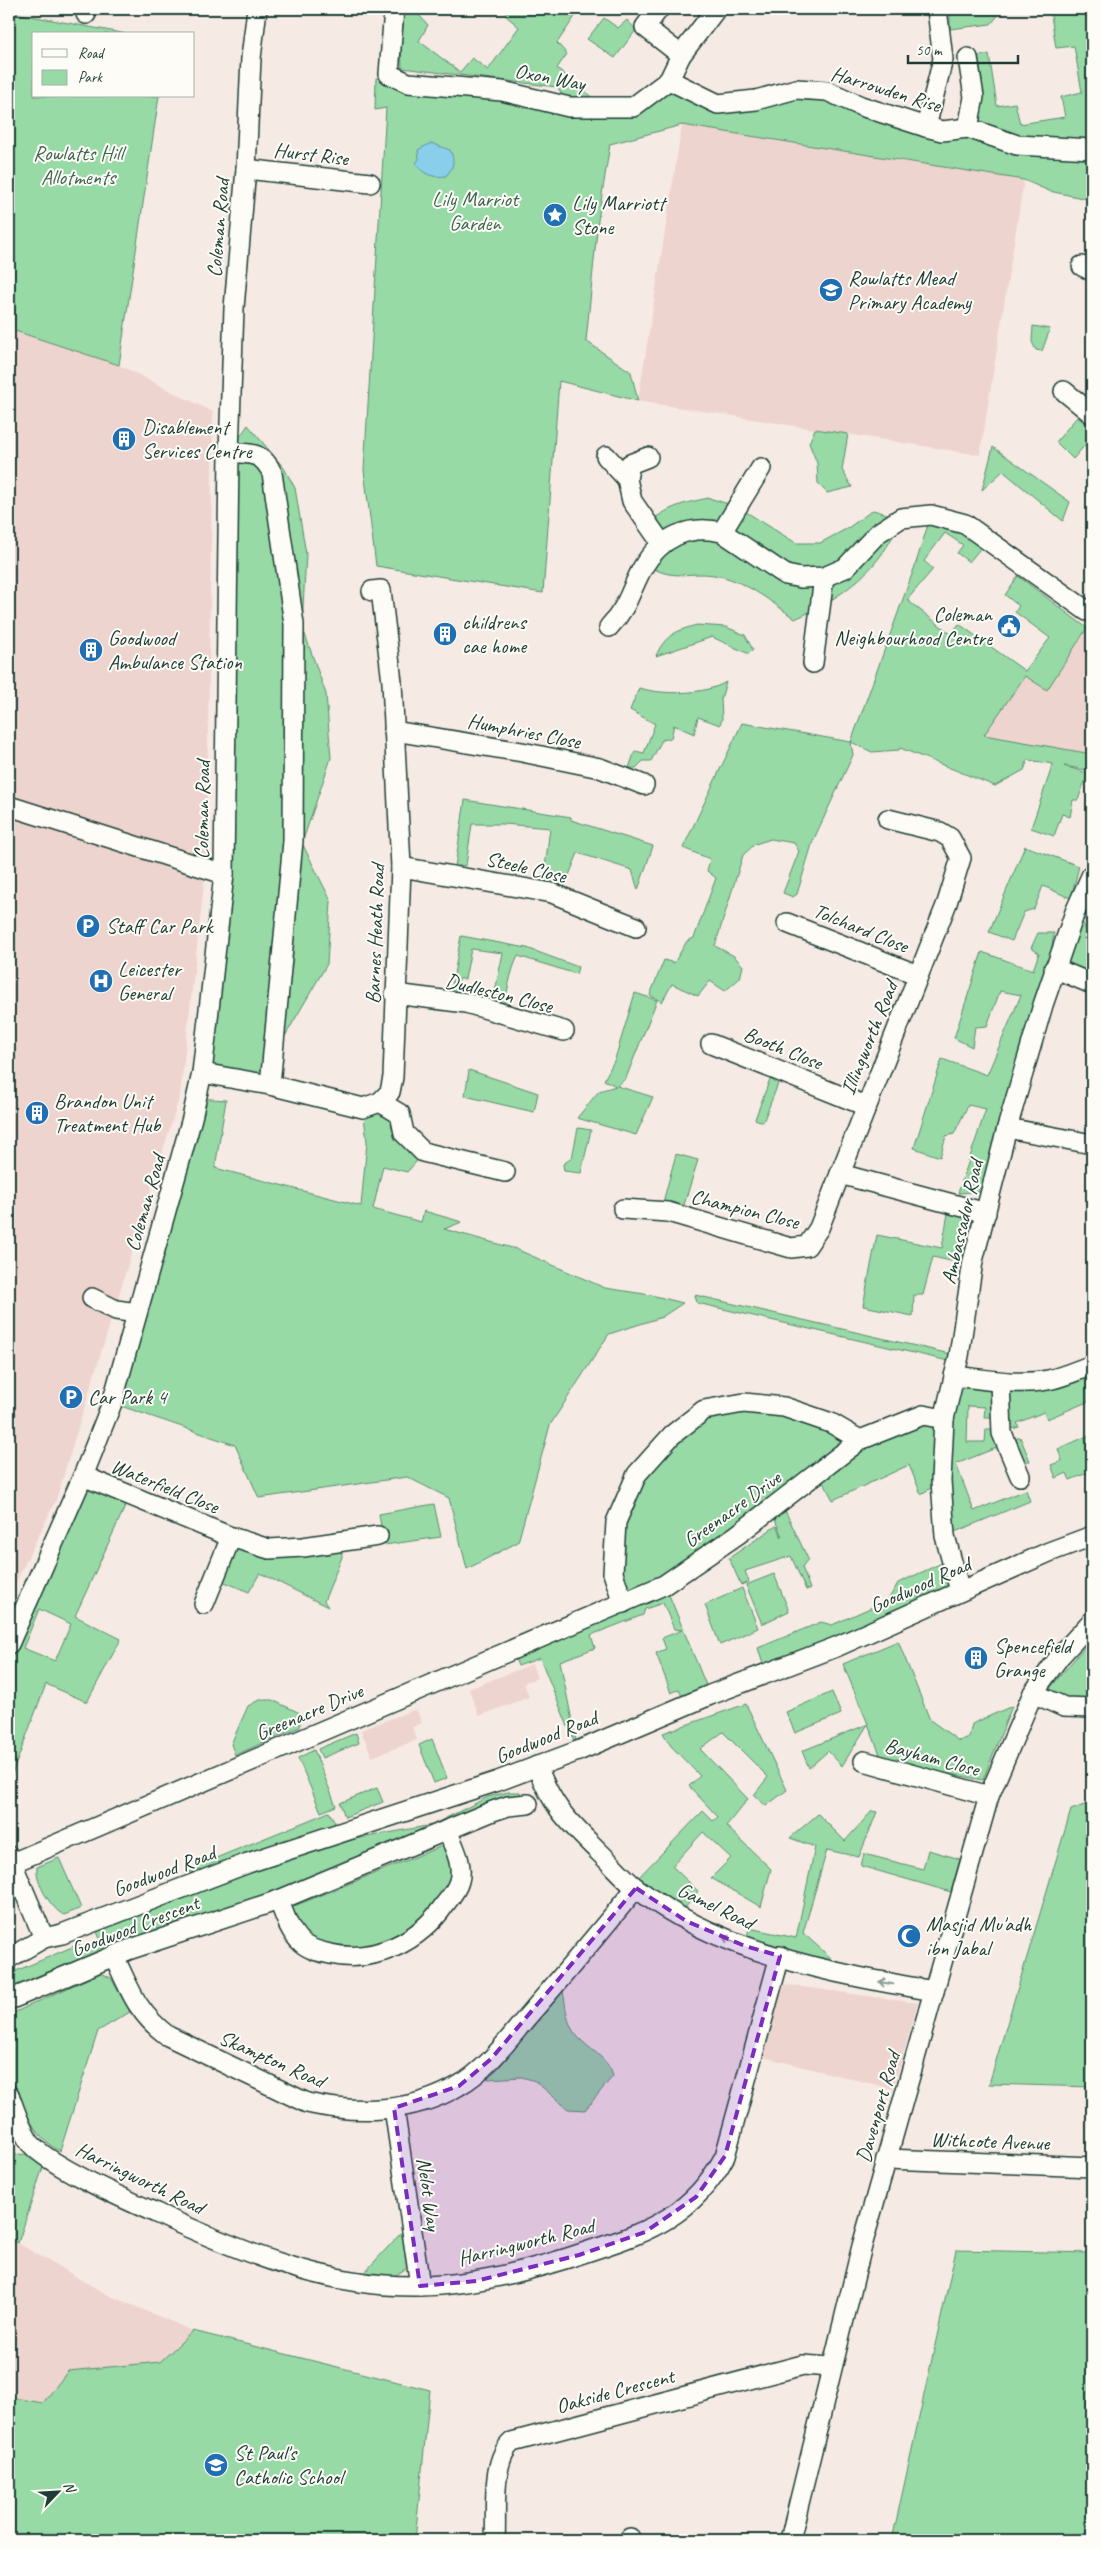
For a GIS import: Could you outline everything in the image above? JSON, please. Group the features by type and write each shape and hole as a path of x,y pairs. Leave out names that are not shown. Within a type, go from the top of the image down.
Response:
{"street":[{"name":"Coleman Road","path":"9,1644 83,1476 112,1403 192,1118 202,1073 224,874 229,452 234,308 246,169 251,58 257,9"},
{"name":"Oxon Way","path":"394,9 389,74 408,83 502,91 569,108 617,109 633,107 669,80 681,55 716,9"},
{"path":"926,127 943,59 937,9"},
{"path":"658,10 645,27 681,55"},
{"path":"968,58 974,97 968,128"},
{"name":"Harrowden Rise","path":"669,80 718,104 756,100 796,89 828,91 861,106 942,131 968,128 1016,145 1092,149"},
{"name":"Hurst Rise","path":"246,169 370,184"},
{"path":"1064,391 1092,414"},
{"path":"229,452 257,455 266,460 272,473 294,624 293,841 270,1084"},
{"path":"606,456 627,479"},
{"path":"648,457 630,464 627,479 632,501 662,544"},
{"path":"722,532 761,468"},
{"path":"609,627 622,614 644,566 662,544 681,532 711,530 722,532 786,575 801,578 824,577 845,568 878,533 901,518 931,515 965,524 1086,611 1092,610"},
{"path":"813,663 824,577"},
{"name":"Barnes Heath Road","path":"372,591 381,590 392,682 401,867 393,1078 390,1092 380,1102"},
{"name":"Humphries Close","path":"394,731 522,752 600,768 644,785"},
{"path":"9,806 224,874"},
{"name":"Illingworth Road","path":"840,1174 947,903 961,858 950,838 940,832 888,818"},
{"name":"Steele Close","path":"401,867 552,894 636,927"},
{"name":"Ambassador Road","path":"960,1591 945,1536 941,1482 944,1419 954,1376 973,1261 1007,1128 1054,968 1092,874"},
{"name":"Tolchard Close","path":"787,923 918,975"},
{"path":"1054,968 1092,984"},
{"name":"Dudleston Close","path":"395,994 466,1003 564,1031"},
{"name":"Booth Close","path":"711,1044 866,1106"},
{"path":"202,1073 270,1084 363,1108 380,1102 400,1114 404,1133 423,1152 499,1175"},
{"path":"1007,1128 1092,1144"},
{"path":"840,1174 986,1213"},
{"name":"Champion Close","path":"623,1208 668,1212 791,1248 801,1247 807,1246 819,1228 840,1174"},
{"path":"92,1298 116,1310 137,1313"},
{"path":"954,1376 1000,1382 1049,1380 1092,1365"},
{"path":"1000,1382 1002,1433 1020,1476"},
{"path":"623,1603 613,1572 616,1522 637,1474 672,1435 704,1410 744,1403 784,1407 831,1423 860,1440"},
{"name":"Greenacre Drive","path":"10,1860 664,1585 738,1535 860,1440 923,1415 944,1419"},
{"name":"Waterfield Close","path":"83,1476 231,1537 269,1549 342,1549 378,1536"},
{"name":"Goodwood Road","path":"9,1958 44,1938 62,1934 248,1863 537,1766 710,1695 836,1647 960,1591 1092,1536"},
{"name":"Waterfield Close","path":"204,1604 231,1537"},
{"name":"Davenport Road","path":"790,2540 830,2368 886,2159 989,1796 1033,1693 1060,1656 1092,1621"},
{"path":"1033,1693 1064,1707 1092,1708"},
{"name":"Bayham Close","path":"864,1761 989,1796"},
{"name":"Gamel Road","path":"537,1766 545,1788 560,1812 634,1886 686,1920 745,1946 847,1976 934,1991"},
{"name":"Goodwood Crescent","path":"9,2000 114,1956 279,1900 493,1811 508,1806 528,1804"},
{"path":"279,1900 293,1931 302,1943 316,1951 355,1956 390,1949 408,1940 433,1920 459,1881 460,1868 446,1830"},
{"path":"10,1860 44,1938"},
{"name":"Skampton Road","path":"114,1956 140,2010 153,2025 168,2036 306,2103 358,2110 394,2108 435,2097 459,2086 491,2060 634,1886"},
{"name":"Harringworth Road","path":"9,2095 29,2142 57,2164 121,2197 184,2226 300,2270 362,2282 420,2286 476,2281 570,2258 645,2232 682,2210 709,2181 725,2156 780,1956"},
{"name":"Nelot Way","path":"394,2108 420,2286"},
{"name":"Withcote Avenue","path":"886,2159 1092,2167"},
{"name":"Oakside Crescent","path":"495,2540 498,2462 506,2447 512,2442 802,2365 830,2368"}],"highlighted area":[{"path":"636,1888 686,1921 745,1946 780,1956 725,2156 696,2197 645,2232 579,2255 476,2281 420,2286 394,2108 459,2086 491,2059"}],"shaded area":[{"name":"Rowlatts Mead Primary Academy","path":"682,125 1024,180 980,455 638,401"},
{"name":"Leicester General","path":"9,329 119,365 213,412 206,867 180,1095 56,1500 9,1596"},
{"path":"1087,628 1092,631 1092,754 983,735 1025,676 1047,689"},
{"path":"532,1664 537,1678 524,1683 529,1697 479,1716 469,1689"},
{"path":"416,1709 422,1723 412,1727 417,1740 372,1757 361,1730"},
{"path":"781,1984 918,2003 893,2089 763,2057"},
{"name":"St Paul's Catholic School","path":"9,2238 106,2294 193,2331 430,2390 415,2540 9,2540"}],"green space":[{"path":"405,9 421,9 418,14 428,25 419,41 460,72 472,58 488,70 519,27 505,15 510,9 580,9 557,43 567,54 557,68 601,105 562,95 557,87 402,68 401,43"},
{"path":"950,9 997,9 1000,13 991,24 950,29"},
{"name":"Lily Marriot Garden","path":"1050,9 1092,9 1092,200 1049,191 1024,180 682,125 610,144 598,220 586,341 631,372 638,401 559,381 543,593 376,566 364,470 386,108 375,110 376,78 389,74 617,109 669,80 718,104 796,89 926,127 968,128 968,58 989,54 997,106 1015,103 1020,124 1065,117 1061,97 1082,92 1074,46 1056,48"},
{"name":"Rowlatts Hill Allotments","path":"9,12 116,32 32,32 32,98 159,98 119,365 9,329"},
{"path":"604,18 618,28 627,20 636,30 615,58 587,39"},
{"path":"1033,326 1050,329 1042,351 1036,350 1032,342"},
{"path":"1077,417 1092,428 1092,437 1073,459 1056,442"},
{"path":"248,425 284,468 295,488 306,554 302,626 326,694 331,758 302,843 331,901 327,964 273,1057 270,1085 202,1073 224,874 229,452"},
{"path":"815,429 848,434 842,470 852,487 827,493 818,483 817,463 809,443"},
{"path":"993,447 1070,502 1063,521 1003,471 982,490"},
{"path":"709,498 738,507 796,543 820,543 848,528 873,510 901,518 883,552 859,579 829,601 795,619 757,592 736,581 725,577 704,574 673,575 647,565 662,544 647,524 676,506"},
{"path":"931,515 988,539 969,562 957,553 963,545 945,533 924,561 933,569 907,600 951,634 959,624 1025,671 1050,638 1015,612 1019,606 1005,595 1018,576 1087,628 1047,690 1025,676 984,735 1092,754 1092,771 1064,766 1088,773 1078,800 1073,800 1070,817 1062,814 1054,836 1031,828 1053,764 1028,760 1024,770 995,786 900,748 899,750 872,752 851,742 915,566"},
{"path":"697,625 726,627 745,635 753,650 749,654 712,637 656,656 663,643 672,635"},
{"path":"726,682 721,699 722,719 720,725 698,717 694,734 674,725 671,738 662,740 651,761 643,761 636,768 629,768 635,751 644,753 655,724 630,710 639,688 672,693 707,689"},
{"path":"742,723 851,742 853,755 813,841 797,894 793,897 783,893 799,851 794,843 771,839 755,844 743,855 715,946 734,956 743,966 740,978 725,991 710,981 698,996 672,984 662,1002 650,995 664,960 674,963 687,941 694,938 716,878 707,871 710,859 683,848"},
{"path":"465,800 571,817 571,820 653,846 638,890 632,870 578,853 561,895 542,891 550,828 504,824 472,824 466,865 455,867"},
{"path":"1025,846 1079,866 1071,898 1082,895 1092,874 1092,917 1082,921 1092,944 1092,984 1054,968 1075,912 1070,898 1043,886 1034,909 1024,912 1012,941 989,932"},
{"path":"1038,933 1054,933 1043,1005 980,1192 958,1193 986,1109 968,1105 954,1134 946,1136 940,1157 914,1148 942,1059 987,1075 1021,995 1000,991 987,1026 975,1027 972,1047 954,1038 982,952 1033,970 1039,953 1031,948"},
{"path":"461,936 527,948 578,967 576,974 518,956 502,1013 491,1010 503,953 471,949 465,979 459,979 456,1003 449,1002"},
{"path":"635,993 657,1000 626,1078 617,1086 653,1097 636,1135 577,1118 599,1091 616,1086 604,1080 615,1059"},
{"path":"469,1070 538,1093 534,1112 465,1096"},
{"path":"770,1079 778,1084 763,1122 755,1119"},
{"path":"197,1098 226,1100 215,1168 361,1206 367,1142 363,1108 380,1102 425,1152 407,1172 383,1166 373,1209 421,1222 424,1211 462,1222 444,1229 516,1249 605,1288 651,1295 683,1303 662,1317 609,1334 550,1425 518,1542 467,1569 449,1498 407,1477 259,1498 235,1445 112,1403"},
{"path":"578,1128 591,1130 581,1173 564,1171 563,1164 572,1158"},
{"path":"676,1154 698,1160 682,1211 662,1206"},
{"path":"948,1213 983,1222 972,1266 933,1257 923,1295 914,1295 913,1316 863,1306 877,1235 942,1248"},
{"path":"695,1295 959,1356 957,1363 697,1303"},
{"path":"1083,1368 1092,1391 1092,1400 1047,1419 1044,1412 1017,1423 1019,1427 1012,1429 1002,1427 1001,1417 984,1417 985,1407 968,1406 967,1442 985,1442 986,1429 994,1429 1007,1443 1020,1437 1030,1461 1014,1462 1006,1444 956,1464 974,1511 1026,1490 1030,1501 945,1536 941,1482 921,1494 909,1465 833,1500 819,1474 781,1502 808,1559 802,1567 810,1589 806,1590 791,1556 745,1571 749,1582 741,1585 729,1558 776,1526 782,1537 771,1510 665,1585 710,1695 685,1705 679,1689 671,1693 656,1653 666,1649 662,1638 682,1630 674,1629 663,1603 645,1609 643,1615 591,1635 595,1648 560,1661 578,1751 540,1658 518,1666 512,1650 623,1603 613,1573 637,1474 711,1409 744,1403 860,1440 944,1419 954,1376 978,1378"},
{"path":"1092,1434 1092,1471 1070,1480 1067,1473 1056,1478 1051,1465 1062,1461 1058,1449"},
{"path":"83,1476 130,1496 75,1616 121,1639 87,1702 46,1684 9,1782 9,1644","holes":["39,1609 71,1624 55,1661 23,1648"]},
{"path":"434,1504 441,1537 384,1545 379,1514"},
{"path":"231,1537 269,1549 341,1541 342,1557 324,1601 328,1607 260,1573 249,1592 215,1578"},
{"path":"950,1554 960,1591 766,1674 758,1648 821,1622 832,1625 888,1600 898,1583 942,1563"},
{"path":"774,1574 789,1611 762,1624 746,1585"},
{"path":"742,1588 758,1628 720,1645 705,1605"},
{"path":"1092,1638 1092,1698 1074,1701 1063,1699 1050,1688"},
{"path":"898,1641 930,1720 959,1741 969,1737 972,1724 1012,1706 983,1780 894,1764 881,1757 843,1664"},
{"path":"832,1692 841,1714 795,1733 786,1712"},
{"path":"259,1700 272,1700 300,1713 300,1727 235,1755 231,1744 248,1706"},
{"path":"746,1704 787,1790 766,1806 754,1795 768,1777 723,1732 700,1749 748,1799 726,1826 771,1869 761,1907 711,1878 731,1858 703,1832 672,1866 698,1891 679,1916 632,1884 703,1811 713,1821 718,1817 689,1786 700,1776 671,1746 663,1733"},
{"path":"868,1724 842,1766 828,1751 809,1768 802,1751"},
{"path":"356,1733 359,1743 322,1758 318,1749"},
{"path":"432,1739 447,1778 434,1783 419,1745"},
{"path":"314,1750 336,1806 321,1812 298,1758"},
{"path":"377,1788 383,1802 345,1817 340,1803"},
{"path":"508,1792 520,1792 521,1796 492,1805 225,1911 128,1944 124,1933 100,1939 96,1929 333,1843 432,1825 488,1797"},
{"path":"1092,1802 1092,2087 989,2084 1071,1810"},
{"path":"872,1811 877,1812 859,1857 827,1850 803,1933 833,1960 831,1971 745,1946 749,1928 796,1938 815,1847 790,1838 818,1814 845,1841"},
{"path":"329,1812 335,1822 333,1825 191,1874 189,1869"},
{"path":"442,1846 448,1848 456,1875 418,1928 355,1953 302,1937 291,1914 292,1907"},
{"path":"928,1850 960,1859 951,1892 861,1866 864,1854 923,1869"},
{"path":"59,1858 81,1908 64,1915 49,1901 41,1887 37,1873 37,1867"},
{"path":"121,1938 124,1946 81,1963 50,1971 33,1978 9,1994 9,1974 79,1944 82,1948"},
{"path":"100,1973 111,1978 130,2012 98,2031 60,2151 42,2137 34,2127 16,2092 8,2064 9,2015"},
{"path":"563,1991 567,2015 573,2031 603,2059 611,2069 613,2076 585,2110 568,2109 535,2081 522,2077 488,2079 487,2075 510,2054"},
{"path":"28,2154 43,2167 18,2243 9,2238 9,2166 12,2155"},
{"path":"402,2232 408,2260 407,2268 393,2277 363,2274"},
{"path":"956,2250 1092,2253 1092,2540 892,2540"},
{"name":"St Paul's Catholic School","path":"193,2331 430,2390 415,2540 9,2540 9,2397 43,2403 68,2371 160,2362"}],"water":[{"path":"431,143 450,150 453,164 446,176 437,177 429,175 416,163 419,159 418,150"}],"place":[{"name":"Lily Marriott Stone","path":"555,215"},
{"name":"Rowlatts Mead Primary Academy","path":"831,290"},
{"name":"Disablement Services Centre","path":"124,439"},
{"name":"Coleman Neighbourhood Centre","path":"1009,626"},
{"name":"childrens cae home","path":"445,634"},
{"name":"Goodwood Ambulance Station","path":"91,650"},
{"name":"Staff Car Park","path":"88,926"},
{"name":"Leicester General","path":"101,981"},
{"name":"Brandon Unit Treatment Hub","path":"37,1113"},
{"name":"Car Park 4","path":"71,1397"},
{"name":"Spencefield Grange","path":"976,1658"},
{"name":"Masjid Mu'adh ibn Jabal","path":"909,1936"},
{"name":"St Paul's Catholic School","path":"216,2465"}]}
